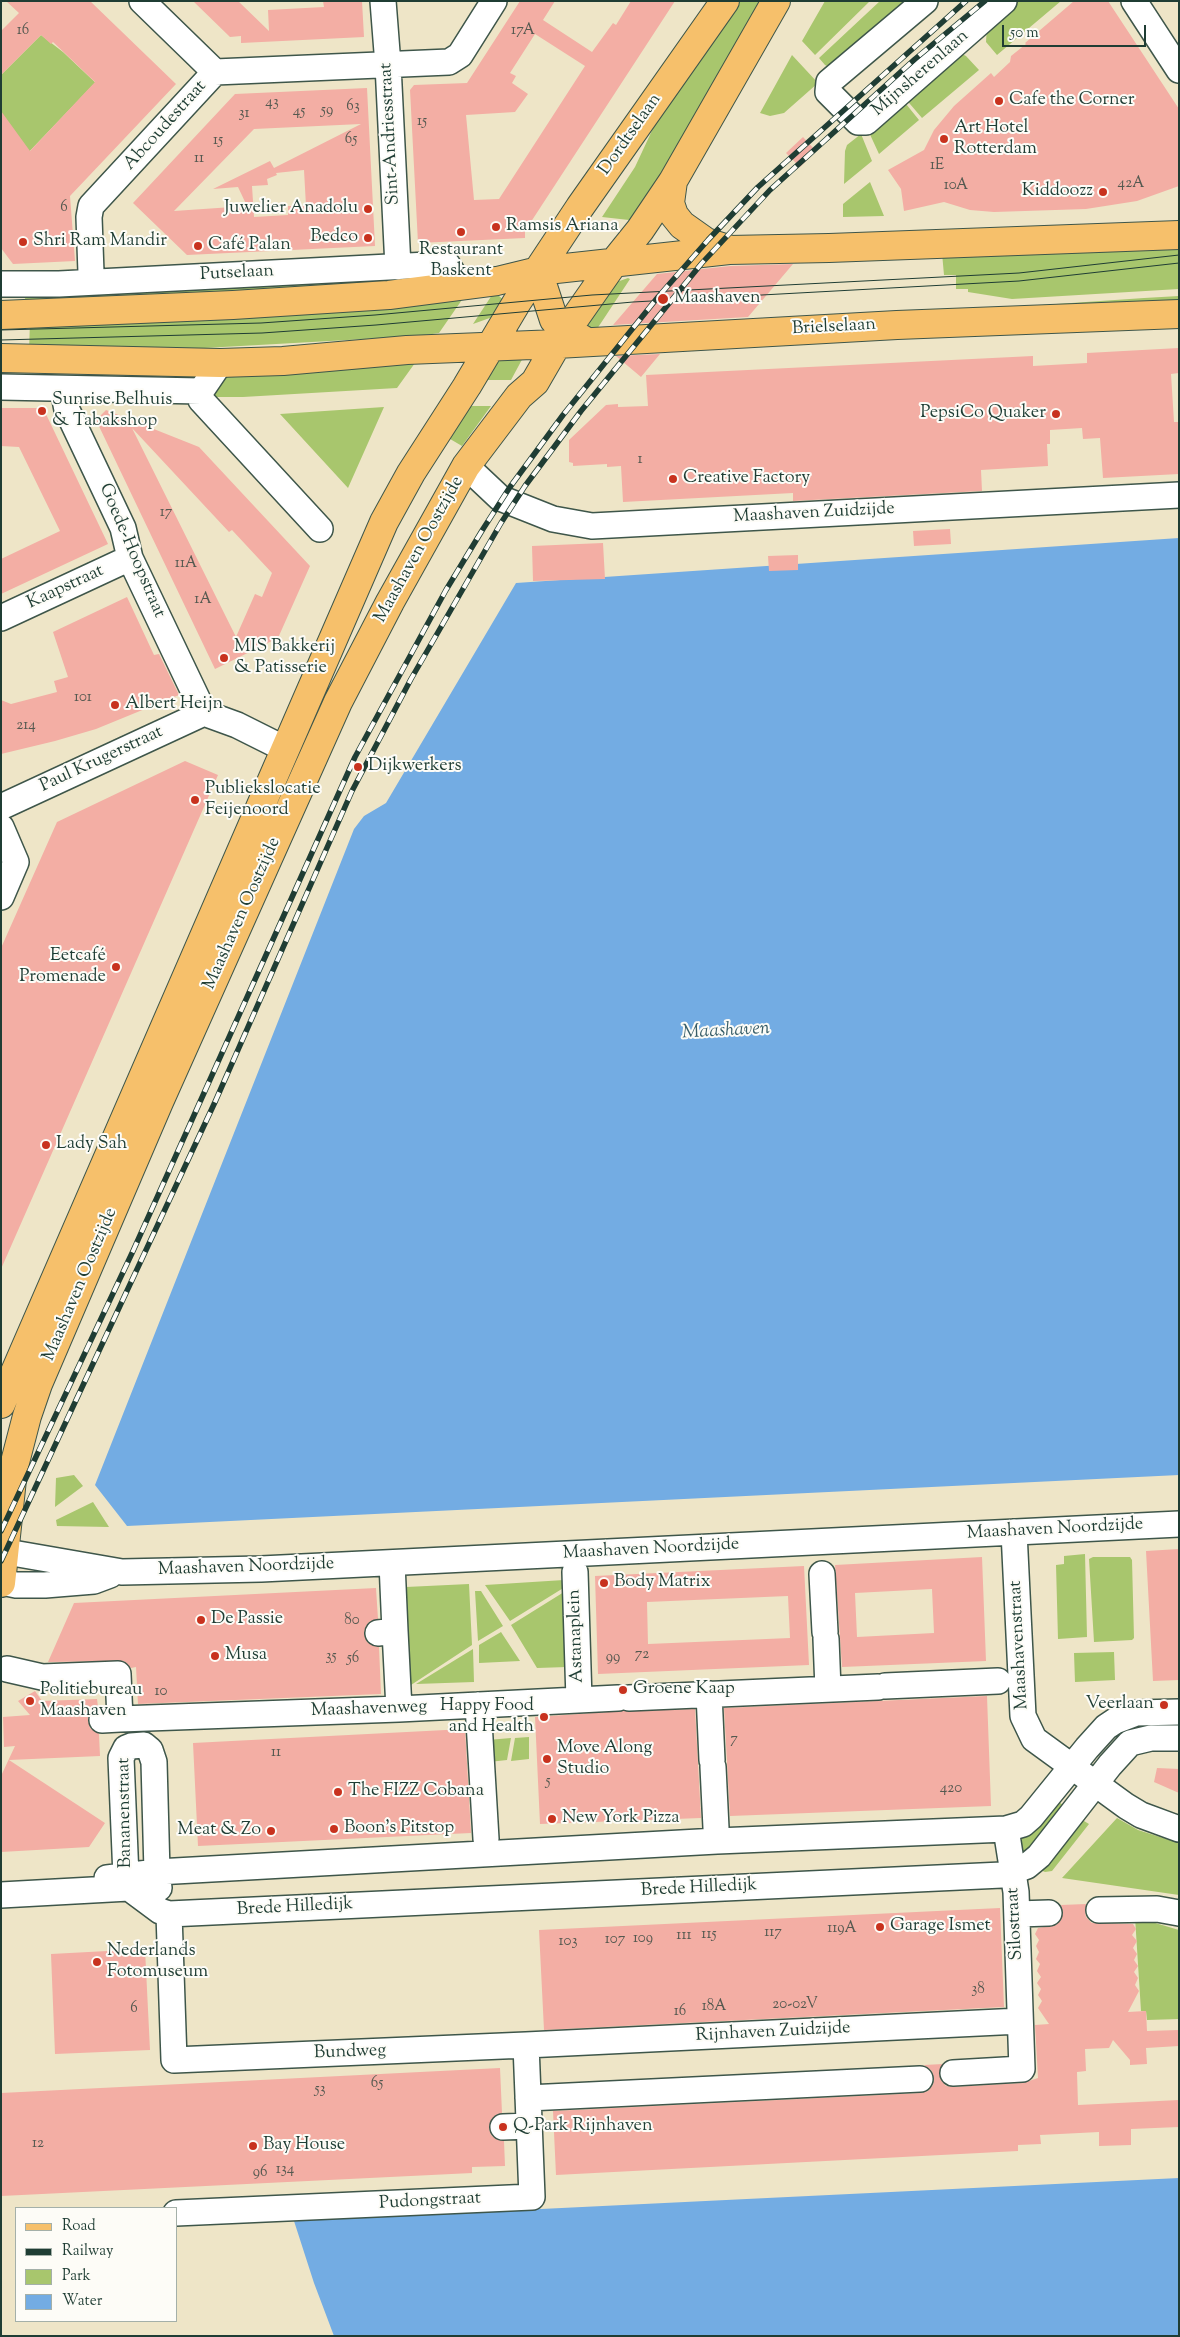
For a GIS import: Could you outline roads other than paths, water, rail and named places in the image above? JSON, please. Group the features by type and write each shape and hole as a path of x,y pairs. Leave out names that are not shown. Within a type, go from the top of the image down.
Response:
{"main road":[{"name":"Dordtselaan","path":"490,348 517,302 580,207 725,1"},
{"path":"552,340 640,230 673,181 776,1"},
{"path":"673,181 670,203 674,215 682,225 706,242 729,250"},
{"path":"552,340 554,320 538,271 615,261 660,259 729,250 829,248 1178,234"},
{"name":"Putselaan","path":"1,315 389,295 497,281 538,271"},
{"path":"497,281 517,302 529,320 532,332 552,340"},
{"name":"Brielselaan","path":"490,348 552,340 592,342 897,325 1179,314"},
{"name":"Maashaven Oostzijde","path":"1,1582 4,1523 18,1445 38,1384 156,1112 338,702 390,602 475,475 552,340"},
{"path":"1,358 220,363 283,361 407,350 490,348"},
{"name":"Maashaven Oostzijde","path":"1,1404 384,522 411,472 490,348"},
{"path":"449,349 460,360 467,386"}],"street":[{"path":"142,1 215,72"},
{"name":"Sint-Andriesstraat","path":"383,1 398,267"},
{"name":"Abcoudestraat","path":"88,282 91,273 89,217 91,206 215,72 449,62 456,59 494,1"},
{"name":"Mijnsherenlaan","path":"925,1 829,82 828,92 858,122 866,122 1004,1"},
{"path":"1134,1 1179,70"},
{"name":"Putselaan","path":"3,282 88,282 447,264 460,286"},
{"path":"220,363 200,390 201,400 320,529"},
{"path":"1,387 200,390"},
{"name":"Goede-Hoopstraat","path":"64,389 67,410 123,528 130,558 204,713"},
{"name":"Maashaven Zuidzijde","path":"475,475 500,498 536,514 552,519 592,526 1179,495"},
{"name":"Kaapstraat","path":"1,618 130,558"},
{"path":"204,713 237,725 285,749"},
{"name":"Paul Krugerstraat","path":"1,807 204,713"},
{"path":"1,827 23,874 1,897"},
{"name":"Maashaven Noordzijde","path":"3,1552 122,1572 261,1569 1179,1524"},
{"name":"Maashavenstraat","path":"1014,1532 1023,1716 1034,1739 1095,1783"},
{"path":"392,1563 387,1632 399,1709"},
{"path":"822,1567 828,1689"},
{"name":"Maashaven Noordzijde","path":"1,1582 16,1585 45,1585 94,1580 122,1572"},
{"name":"Astanaplein","path":"575,1572 579,1700"},
{"name":"Maashavenweg","path":"7,1669 42,1677 118,1674 111,1719 399,1709 998,1681"},
{"path":"709,1694 716,1828"},
{"path":"478,1705 486,1839"},
{"path":"1,1884 126,1876 157,1872 717,1841 1006,1829 1023,1824 1031,1817 1106,1727 1115,1720 1136,1713 1179,1712"},
{"name":"Brede Hilledijk","path":"165,1913 1012,1873 1027,1866 1039,1856 1095,1783 1130,1743 1151,1738 1179,1738"},
{"name":"Bananenstraat","path":"126,1876 121,1758 122,1752 131,1746 144,1745 150,1750 154,1762 157,1872"},
{"path":"1095,1783 1141,1815 1179,1829"},
{"name":"Silostraat","path":"953,2074 1022,2069 1017,1914 1006,1829"},
{"path":"157,1872 165,1913"},
{"path":"1,1895 129,1888 165,1913"},
{"path":"1099,1910 1168,1911"},
{"name":"Bundweg","path":"165,1913 174,2060 526,2045"},
{"path":"1017,1914 1049,1913"},
{"name":"Rijnhaven Zuidzijde","path":"526,2045 1020,2021"},
{"name":"Pudongstraat","path":"178,2213 532,2197 526,2045"},
{"path":"528,2098 920,2079"},
{"path":"503,2127 530,2126"}],"water":[{"name":"Maashaven","path":"1179,538 1179,1475 127,1526 95,1485 354,829 364,816 386,803 516,583"},
{"path":"1179,2178 1179,2336 334,2336 294,2221"}],"tram line":[{"path":"1,330 261,323 375,315 592,295 1019,273 1179,255"},
{"path":"1,340 262,333 376,325 633,302 1019,281 1179,263"}],"railway":[{"path":"1,1531 133,1251 355,757 446,590 483,529 510,487 563,415 658,297 708,240 758,187 966,1"},
{"path":"1,1561 215,1102 352,791 411,679 501,523 525,486 581,411 702,263 770,190 915,59 985,1"}],"place":[{"name":"Cafe the Corner","path":"999,101"},
{"name":"Art Hotel Rotterdam","path":"944,139"},
{"name":"Kiddoozz","path":"1103,192"},
{"name":"Juwelier Anadolu","path":"368,209"},
{"name":"Ramsis Ariana","path":"496,227"},
{"name":"Restaurant Baskent","path":"461,232"},
{"name":"Bedco","path":"368,238"},
{"name":"Shri Ram Mandir","path":"23,242"},
{"name":"Café Palan","path":"198,246"},
{"name":"Maashaven","path":"663,299"},
{"name":"Sunrise Belhuis & Tabakshop","path":"42,411"},
{"name":"PepsiCo Quaker","path":"1056,414"},
{"name":"Creative Factory","path":"673,479"},
{"name":"MIS Bakkerij & Patisserie","path":"224,658"},
{"name":"Albert Heijn","path":"115,705"},
{"name":"Dijkwerkers","path":"358,767"},
{"name":"Publiekslocatie Feijenoord","path":"195,800"},
{"name":"Eetcafé Promenade","path":"116,967"},
{"name":"Lady Sah","path":"46,1145"},
{"name":"Body Matrix","path":"604,1583"},
{"name":"De Passie","path":"201,1620"},
{"name":"Musa","path":"215,1656"},
{"name":"Groene Kaap","path":"623,1690"},
{"name":"Politiebureau Maashaven","path":"30,1701"},
{"name":"Veerlaan","path":"1164,1705"},
{"name":"Happy Food and Health","path":"544,1717"},
{"name":"Move Along Studio","path":"547,1759"},
{"name":"The FIZZ Cobana","path":"338,1792"},
{"name":"New York Pizza","path":"552,1819"},
{"name":"Boon's Pitstop","path":"334,1829"},
{"name":"Meat & Zo","path":"271,1831"},
{"name":"Garage Ismet","path":"880,1927"},
{"name":"Nederlands Fotomuseum","path":"97,1962"},
{"name":"Q-Park Rijnhaven","path":"503,2127"},
{"name":"Bay House","path":"253,2146"}]}
